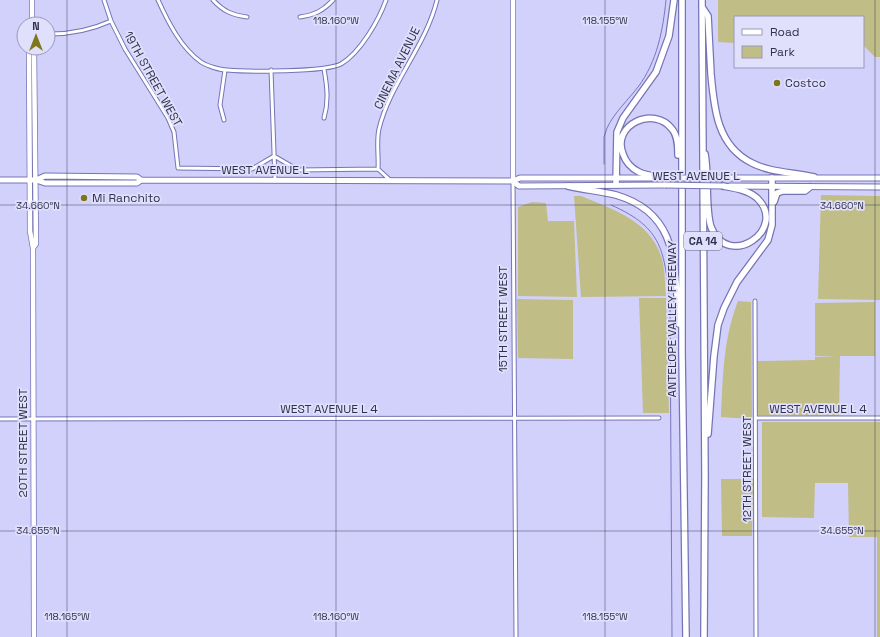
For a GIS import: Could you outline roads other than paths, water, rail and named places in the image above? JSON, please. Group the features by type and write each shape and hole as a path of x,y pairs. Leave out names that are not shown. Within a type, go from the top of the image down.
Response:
{"highway":[{"path":"616,185 617,132 623,118 656,72 669,36 674,0"},
{"name":"ANTELOPE VALLEY FREEWAY","path":"682,0 682,352 686,637"},
{"name":"CA 14","path":"702,0 705,476 704,637"},
{"path":"702,7 708,16 715,110 720,128 730,146 744,158 763,168 795,172 814,177"},
{"path":"666,178 640,173 630,167 622,151 621,144 625,131 630,125 642,119 658,119 672,129 677,138 680,203 683,220"},
{"path":"702,142 707,164 709,218 713,230 715,234 726,244 742,246 749,244 760,236 766,222 763,206 757,198 748,192 723,186"},
{"path":"705,476 714,356 718,324 737,282 768,240 772,226 772,178"},
{"path":"568,186 616,195 633,202 647,210 664,231 671,246 682,352"},
{"path":"772,210 774,198 777,194 783,191 805,191 810,186"}],"main road":[{"path":"32,0 32,16"},
{"name":"15TH STREET WEST","path":"513,0 513,181"},
{"name":"20TH STREET WEST","path":"29,56 30,231 33,248 34,637"},
{"name":"20TH STREET WEST","path":"33,248 36,244 34,56"},
{"name":"WEST AVENUE L","path":"0,180 36,180 45,176 137,177 141,180 513,181 520,178 880,178"},
{"name":"WEST AVENUE L","path":"513,181 519,186 616,185 880,187"}],"street":[{"name":"19TH STREET WEST","path":"104,0 111,21 125,49 168,118 174,132 178,168"},
{"path":"158,0 169,24 188,48 202,62 225,70 324,69 340,65 351,58 376,21 386,0"},
{"path":"213,0 220,8 231,15 247,17"},
{"path":"300,17 313,15 323,10 333,0"},
{"name":"CINEMA AVENUE","path":"378,169 379,131 384,112 428,24 437,0"},
{"path":"56,34 69,34 85,31 111,21"},
{"path":"324,69 327,90 327,108 324,118"},
{"path":"224,120 220,105 225,70"},
{"path":"271,70 275,180"},
{"name":"WEST AVENUE L","path":"178,168 252,169 274,156 298,170 378,169"},
{"path":"378,169 390,180"},
{"name":"15TH STREET WEST","path":"513,181 516,637"},
{"name":"12TH STREET WEST","path":"755,301 756,637"},
{"name":"WEST AVENUE L 4","path":"0,419 659,418"},
{"name":"WEST AVENUE L 4","path":"756,418 880,418"}],"waterway":[{"path":"604,164 604,137 607,128 617,112 638,87 650,67 661,34 666,0"},
{"path":"611,205 629,214 642,223 651,233 663,256 666,270 670,304 672,637"}],"place":[{"name":"Costco","path":"777,83"},
{"name":"Mi Ranchito","path":"84,198"}]}
